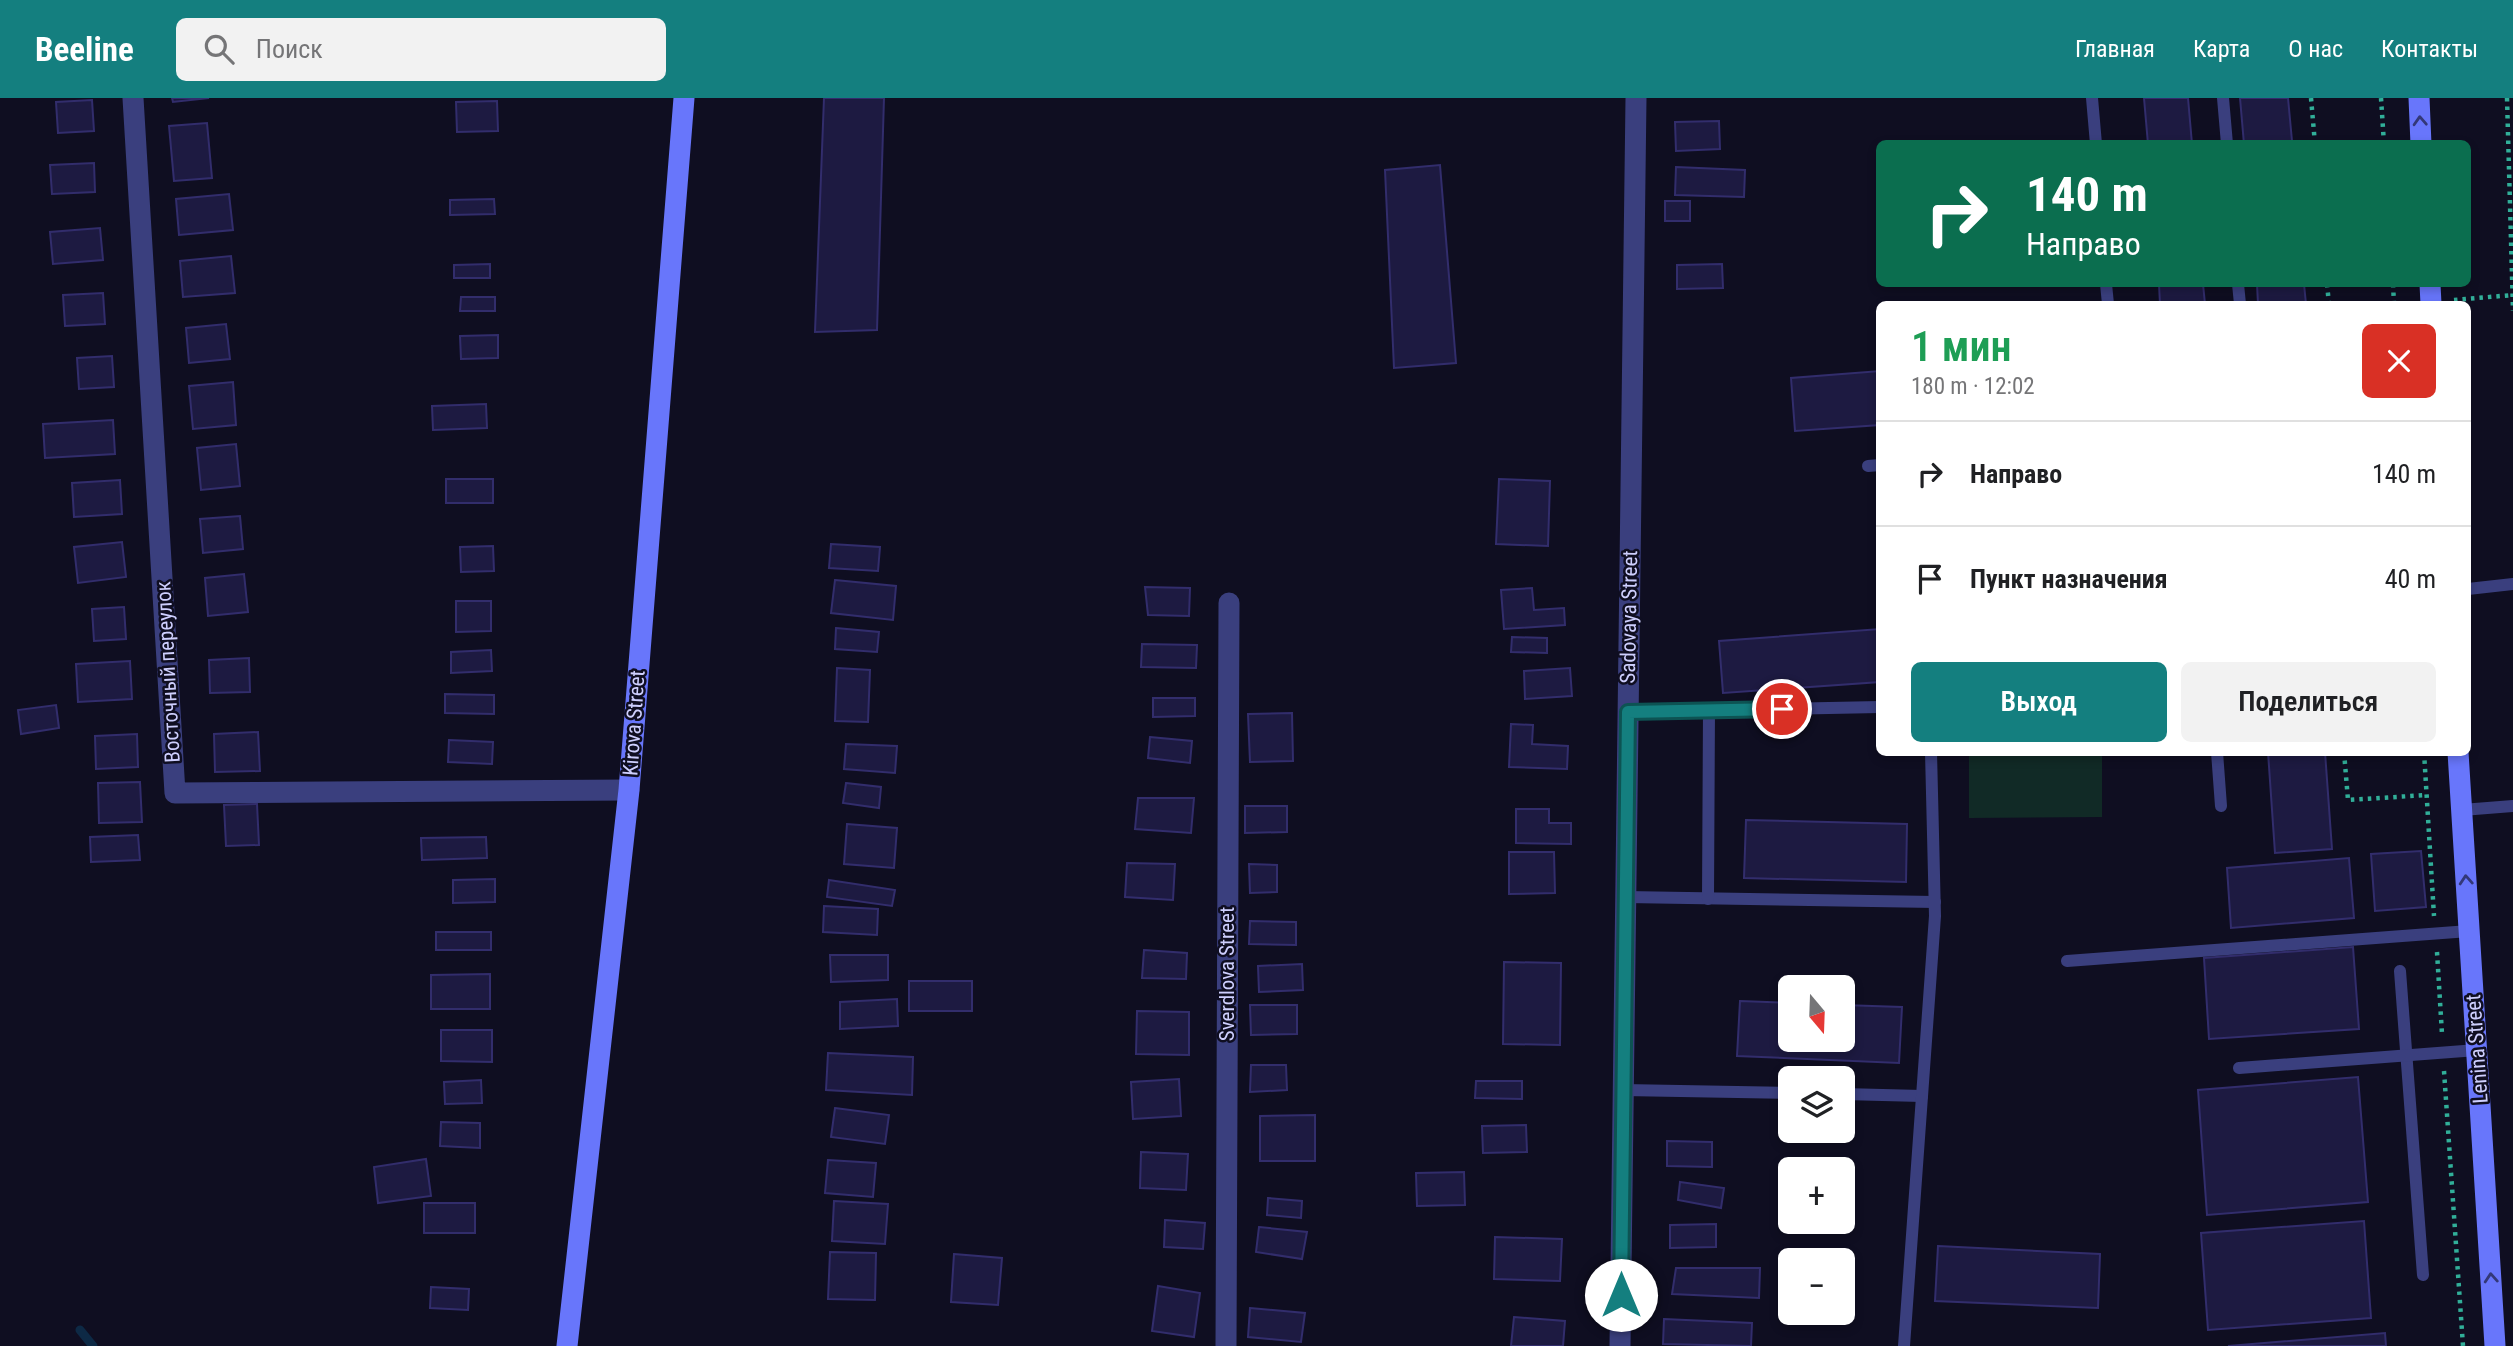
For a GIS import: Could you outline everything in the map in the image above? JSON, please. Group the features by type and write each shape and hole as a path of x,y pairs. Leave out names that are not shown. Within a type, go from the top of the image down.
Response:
{"main road":[{"name":"Kirova Street","path":"567,1346 629,790 684,98"},
{"path":"2418,98 2421,140"},
{"name":"Lenina Street","path":"2458,756 2495,1346"}],"street":[{"name":"Восточный переулок","path":"133,98 175,793 629,790"},
{"name":"Sadovaya Street","path":"1620,1346 1636,98"},
{"name":"Sverdlova Street","path":"1226,1346 1228,603"}],"lane":[{"path":"2092,98 2096,140"},
{"path":"2223,98 2227,140"},
{"path":"2471,589 2513,584"},
{"path":"1628,712 1876,707"},
{"path":"1708,899 1709,710"},
{"path":"1904,1346 1935,902 1931,756"},
{"path":"2217,756 2221,806"},
{"path":"2462,810 2513,806"},
{"path":"1626,897 1935,902"},
{"path":"2067,961 2469,931"},
{"path":"2400,971 2423,1275"},
{"path":"2239,1068 2477,1050"},
{"path":"1623,1090 1778,1093"},
{"path":"1855,1094 1922,1096"}],"path":[{"path":"2311,98 2315,140"},
{"path":"2381,98 2384,140"},
{"path":"2507,98 2513,311"},
{"path":"2455,301 2463,297 2513,295"},
{"path":"2344,756 2348,800 2427,795"}],"green space":[{"path":"1969,756 2102,756 2102,817 1969,818"}],"building":[{"path":"172,98 209,98 173,102"},
{"path":"824,98 884,98 877,330 815,332"},
{"path":"2144,98 2188,98 2192,140 2148,140"},
{"path":"2240,98 2288,98 2292,140 2244,140"},
{"path":"92,100 94,131 58,133 56,102"},
{"path":"497,101 498,131 457,132 456,102"},
{"path":"1719,121 1720,149 1676,151 1675,122"},
{"path":"207,123 212,178 174,181 169,126"},
{"path":"94,163 95,192 52,194 50,165"},
{"path":"1440,165 1456,363 1394,368 1385,170"},
{"path":"1676,167 1745,170 1744,197 1675,195"},
{"path":"229,194 233,230 179,235 176,199"},
{"path":"494,199 495,214 450,215 450,200"},
{"path":"1665,201 1690,201 1690,221 1665,221"},
{"path":"100,228 103,260 53,264 50,232"},
{"path":"231,256 235,293 183,297 180,261"},
{"path":"490,264 490,278 454,278 454,265"},
{"path":"1722,264 1723,288 1677,289 1677,265"},
{"path":"2159,287 2203,287 2205,301 2160,301"},
{"path":"2257,287 2304,287 2306,301 2258,301"},
{"path":"103,293 105,324 65,326 63,295"},
{"path":"461,297 495,297 495,311 460,311"},
{"path":"226,324 230,359 189,363 186,328"},
{"path":"498,335 498,358 461,359 460,336"},
{"path":"112,356 114,387 79,389 77,358"},
{"path":"1876,371 1876,425 1795,431 1791,378"},
{"path":"233,382 236,425 193,429 189,386"},
{"path":"486,404 487,428 433,430 432,406"},
{"path":"113,420 115,454 45,458 43,424"},
{"path":"236,444 240,486 201,490 197,448"},
{"path":"446,479 493,479 493,503 446,503"},
{"path":"1499,479 1550,481 1548,546 1496,544"},
{"path":"120,480 122,514 74,517 72,483"},
{"path":"240,516 243,549 203,553 200,519"},
{"path":"122,542 126,577 78,583 74,547"},
{"path":"831,544 880,547 878,571 829,568"},
{"path":"493,546 494,571 461,572 460,547"},
{"path":"244,574 248,612 208,616 205,578"},
{"path":"835,580 896,586 893,620 831,613"},
{"path":"1145,587 1190,588 1189,616 1148,615"},
{"path":"1532,588 1534,610 1564,608 1565,625 1504,629 1501,590"},
{"path":"456,601 491,601 491,631 456,632"},
{"path":"124,607 126,639 94,641 92,609"},
{"path":"836,628 879,632 877,652 835,649"},
{"path":"1876,629 1876,682 1723,693 1719,641"},
{"path":"1512,637 1547,638 1547,653 1511,652"},
{"path":"1142,644 1197,645 1196,668 1141,667"},
{"path":"491,650 492,671 451,673 451,652"},
{"path":"249,658 250,692 210,693 209,660"},
{"path":"130,661 132,699 78,702 76,664"},
{"path":"837,668 870,670 868,722 835,721"},
{"path":"1570,668 1572,696 1525,699 1524,671"},
{"path":"445,694 494,695 494,714 445,713"},
{"path":"1153,698 1195,698 1195,716 1153,717"},
{"path":"56,705 59,728 21,734 18,710"},
{"path":"1292,713 1293,761 1250,762 1248,714"},
{"path":"1511,724 1533,725 1532,744 1568,746 1567,769 1509,767"},
{"path":"258,732 260,771 215,772 214,734"},
{"path":"137,734 138,767 96,769 95,736"},
{"path":"1150,737 1192,741 1190,763 1148,758"},
{"path":"449,740 493,742 492,764 448,762"},
{"path":"846,744 897,746 895,773 844,769"},
{"path":"2268,756 2325,756 2332,849 2275,853"},
{"path":"140,782 142,822 99,823 98,783"},
{"path":"846,783 881,787 879,808 843,803"},
{"path":"1138,798 1194,798 1191,833 1135,829"},
{"path":"257,804 259,845 226,846 224,805"},
{"path":"1245,806 1287,806 1287,832 1245,833"},
{"path":"1516,809 1549,809 1549,823 1571,823 1571,844 1516,843"},
{"path":"1746,820 1907,824 1906,882 1744,878"},
{"path":"847,824 897,828 894,868 844,864"},
{"path":"138,835 140,860 91,862 90,837"},
{"path":"486,837 487,858 422,860 421,838"},
{"path":"2421,851 2426,907 2375,911 2371,854"},
{"path":"1509,852 1554,852 1555,893 1509,894"},
{"path":"2349,858 2354,918 2231,928 2227,868"},
{"path":"1127,863 1175,864 1173,900 1125,897"},
{"path":"1249,864 1277,865 1277,892 1250,893"},
{"path":"495,879 495,902 453,903 453,880"},
{"path":"829,880 895,890 892,906 827,897"},
{"path":"824,906 878,909 877,935 823,932"},
{"path":"1250,921 1296,922 1296,945 1249,944"},
{"path":"436,932 491,932 491,950 436,950"},
{"path":"2353,947 2359,1029 2209,1039 2204,958"},
{"path":"1144,950 1187,953 1186,979 1142,978"},
{"path":"830,955 888,955 888,980 831,982"},
{"path":"1504,962 1561,963 1560,1045 1503,1044"},
{"path":"1302,964 1303,990 1259,992 1258,966"},
{"path":"490,974 490,1009 431,1009 431,975"},
{"path":"909,981 972,981 972,1011 909,1011"},
{"path":"897,999 898,1026 840,1029 840,1002"},
{"path":"1740,1001 1778,1003 1778,1052 1855,1052 1855,1005 1902,1007 1899,1063 1737,1056"},
{"path":"1250,1005 1297,1005 1297,1034 1251,1035"},
{"path":"1137,1011 1189,1012 1189,1055 1136,1054"},
{"path":"441,1030 492,1030 492,1062 441,1061"},
{"path":"828,1053 913,1057 912,1095 826,1090"},
{"path":"1251,1065 1286,1065 1287,1090 1250,1092"},
{"path":"2358,1077 2368,1202 2207,1215 2198,1090"},
{"path":"1179,1079 1181,1116 1133,1119 1131,1082"},
{"path":"481,1080 482,1103 445,1104 444,1082"},
{"path":"1476,1081 1522,1081 1522,1099 1475,1098"},
{"path":"835,1108 889,1115 885,1144 831,1137"},
{"path":"1315,1115 1315,1161 1260,1161 1260,1116"},
{"path":"441,1122 480,1123 480,1148 440,1146"},
{"path":"1526,1125 1527,1152 1483,1153 1482,1126"},
{"path":"1667,1141 1712,1142 1712,1167 1667,1166"},
{"path":"1141,1152 1188,1154 1186,1190 1140,1188"},
{"path":"426,1159 431,1196 378,1203 374,1167"},
{"path":"828,1160 876,1163 873,1197 825,1193"},
{"path":"1464,1172 1465,1205 1417,1206 1416,1173"},
{"path":"1680,1182 1724,1188 1721,1208 1678,1200"},
{"path":"1268,1198 1302,1201 1301,1218 1267,1215"},
{"path":"834,1201 888,1204 885,1244 832,1241"},
{"path":"424,1203 475,1203 475,1233 424,1233"},
{"path":"1165,1220 1205,1223 1203,1249 1164,1247"},
{"path":"2364,1221 2371,1318 2208,1330 2201,1233"},
{"path":"1716,1224 1716,1247 1670,1248 1670,1225"},
{"path":"1259,1227 1307,1232 1302,1259 1256,1252"},
{"path":"1495,1237 1562,1239 1560,1281 1494,1279"},
{"path":"1938,1246 2100,1254 2098,1308 1935,1301"},
{"path":"830,1252 876,1253 875,1300 828,1299"},
{"path":"954,1254 1002,1258 998,1305 951,1302"},
{"path":"1676,1268 1760,1268 1759,1298 1672,1294"},
{"path":"1158,1286 1200,1293 1194,1337 1152,1331"},
{"path":"431,1287 469,1289 468,1310 430,1308"},
{"path":"1250,1308 1305,1313 1301,1342 1248,1337"},
{"path":"1514,1317 1565,1321 1563,1346 1511,1346"},
{"path":"1664,1319 1752,1323 1751,1346 1663,1344"},
{"path":"2385,1333 2386,1346 2228,1346"}],"waterway":[{"path":"80,1330 93,1346"}],"route":[{"path":"1621,1295 1628,712 1782,709"}]}
